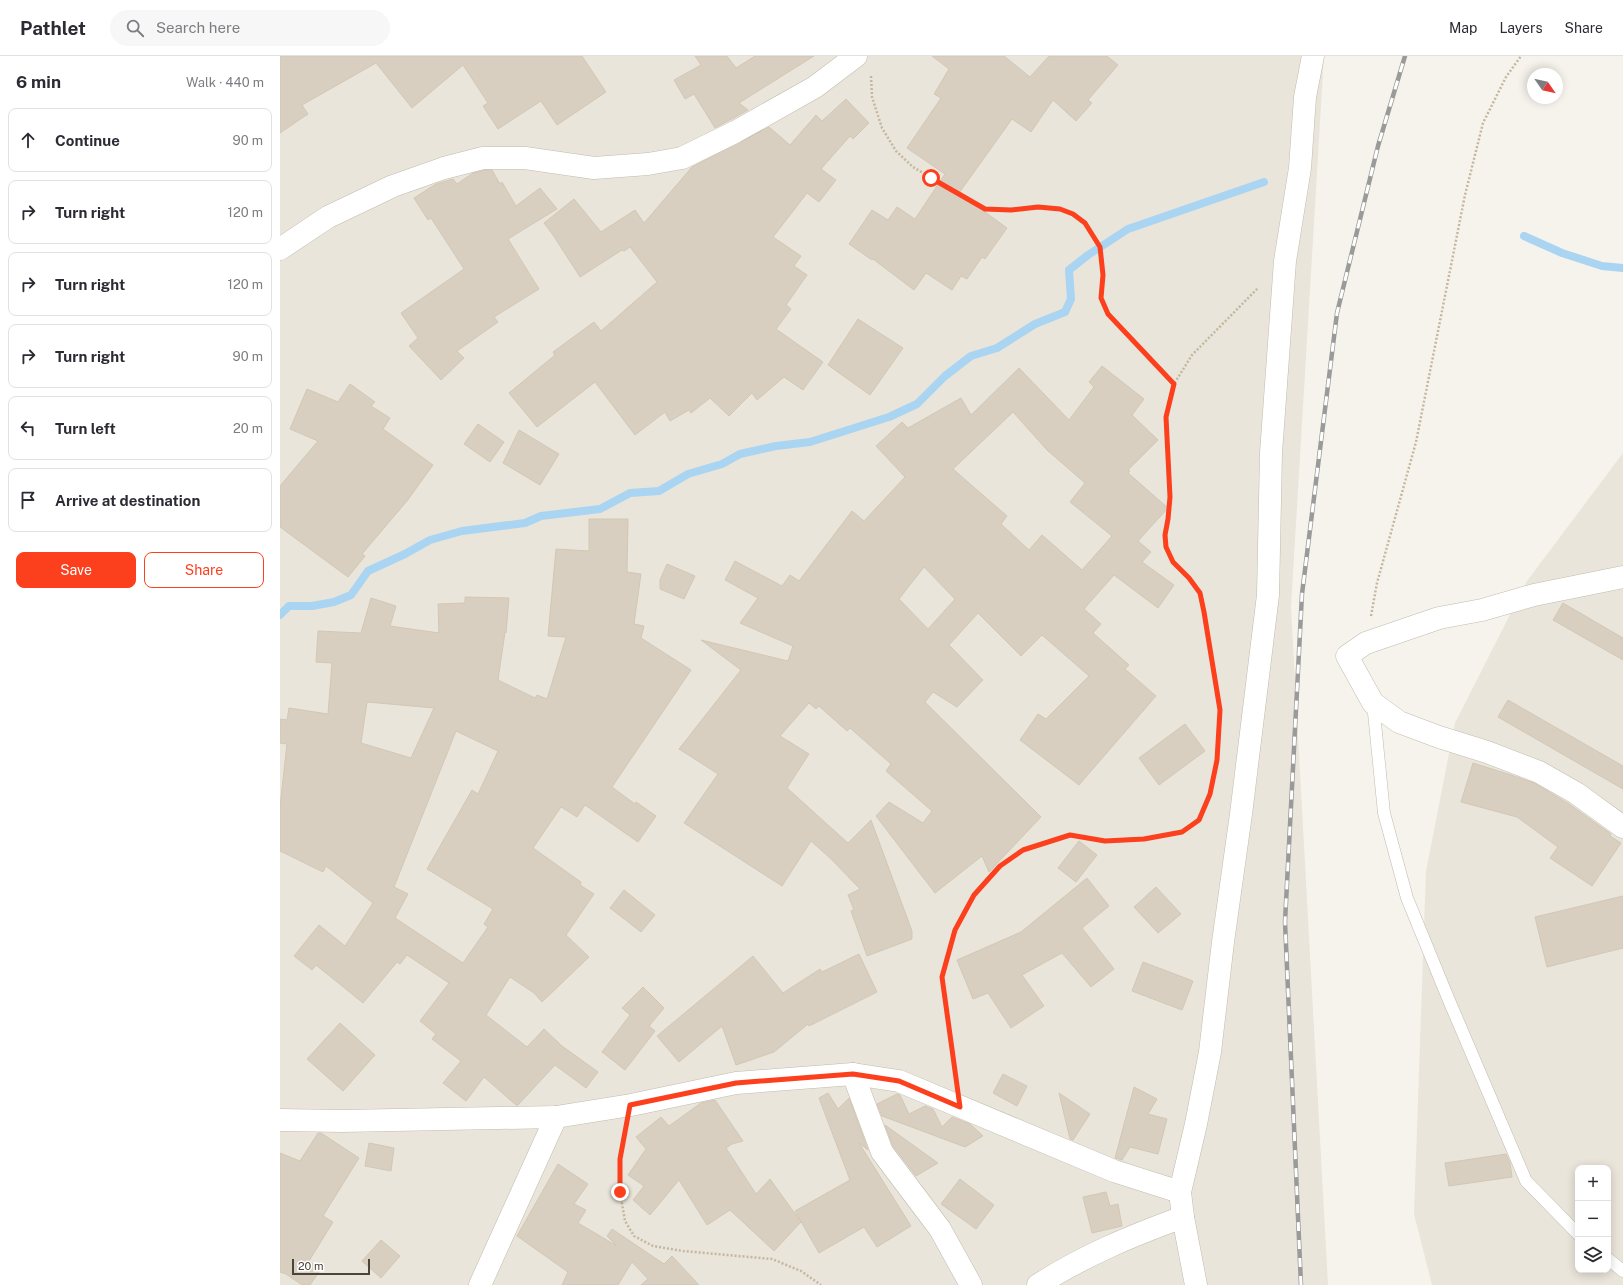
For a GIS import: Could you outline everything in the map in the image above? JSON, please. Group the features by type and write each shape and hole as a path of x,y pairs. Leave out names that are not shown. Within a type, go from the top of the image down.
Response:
{"street":[{"path":"1196,1285 1183,1217 1180,1192 1196,1124 1210,1052 1268,595 1271,453 1285,261 1300,168 1305,97 1313,56"},
{"path":"280,249 328,217 393,186 444,168 483,158 525,158 594,168 648,164 682,158 735,132 815,87 863,63"},
{"path":"1623,577 1534,595 1482,610 1439,618 1366,643 1346,656 1373,704 1399,722 1439,738 1488,752 1539,772 1576,793 1623,827"},
{"path":"280,1120 343,1121 556,1117 630,1105 736,1083 853,1074 899,1081 1114,1171 1180,1192"},
{"path":"853,1074 882,1152 940,1229 970,1285"},
{"path":"480,1285 556,1117"},
{"path":"1038,1285 1066,1267 1124,1239 1183,1217"}],"lane":[{"path":"1373,704 1384,813 1407,898 1526,1181 1575,1231"},
{"path":"1611,1261 1623,1271"}],"path":[{"path":"1366,643 1378,583 1416,442 1465,195 1482,130 1506,77 1521,56"},
{"path":"863,63 882,128 896,151 913,167 985,209 1011,210 1038,207 1060,209 1073,214 1085,223 1100,247 1103,275 1101,298 1108,314 1174,384"},
{"path":"960,1107 942,977 955,930 974,895 1000,866 1023,850 1070,835 1105,841 1144,839 1182,832 1199,820 1210,794 1217,760 1220,710 1200,593 1189,578 1173,562 1166,547 1165,535 1170,497 1166,417 1174,384 1192,355 1258,288"},
{"path":"630,1105 620,1159 620,1192 625,1221 634,1236 653,1246 772,1259 801,1272 821,1285"}],"shaded area":[{"path":"280,56 1324,56 1291,607 1328,1285 280,1285"},
{"path":"1623,453 1623,1285 1432,1285 1414,1214 1426,871 1455,723 1527,581"}],"building":[{"path":"280,56 582,56 606,92 557,125 541,101 498,129 483,106 488,103 463,65 412,108 376,63 302,105 308,114 280,133"},
{"path":"695,56 727,56 736,68 755,56 814,56 739,103 748,110 715,128 694,94 685,99 674,80 701,65"},
{"path":"932,56 1004,56 1030,77 1049,56 1107,56 1118,65 1088,100 1092,103 1076,121 1053,100 1031,132 1012,119 959,193 1007,228 985,259 982,257 967,279 961,276 952,290 926,273 914,290 873,259 872,260 849,244 872,210 888,220 897,207 915,219 945,174 907,148 941,98 934,94 949,69"},
{"path":"846,99 869,123 853,139 850,136 821,169 836,180 819,202 807,193 773,237 801,256 794,266 807,275 786,305 791,309 776,329 823,362 803,390 784,377 757,400 752,393 729,416 710,398 691,413 689,410 670,421 665,412 635,435 595,382 537,427 509,393 555,355 553,352 594,322 601,331 657,282 630,247 624,251 622,250 580,277 544,223 574,199 601,232 635,210 644,223 692,167 769,127 790,145 816,115 822,121"},
{"path":"492,170 500,184 502,182 516,206 540,188 557,209 508,239 539,289 494,317 498,322 457,351 464,358 441,380 409,346 418,338 401,313 464,269 431,218 428,220 414,198 436,184 453,179 457,184 473,173"},
{"path":"858,319 903,348 870,395 828,365"},
{"path":"1102,366 1144,399 1132,415 1158,440 1128,470 1130,471 1128,473 1168,508 1138,541 1151,552 1142,562 1174,585 1158,608 1114,575 1084,609 1101,624 1093,633 1129,665 1125,669 1156,696 1079,785 1020,740 1038,714 1046,719 1089,676 1042,635 1021,656 978,613 949,645 983,680 957,707 933,692 925,702 1041,817 989,872 982,856 935,893 876,816 889,802 923,823 932,811 886,771 891,764 850,728 847,731 819,706 816,709 809,703 780,736 809,754 787,788 848,843 871,820 912,931 912,939 867,956 851,911 854,910 848,895 860,889 811,841 782,886 684,823 718,774 679,749 741,670 701,640 788,661 793,646 740,623 758,598 725,580 735,561 782,586 790,575 799,581 852,511 864,521 905,477 876,446 902,422 908,428 961,398 971,415 1019,368 1069,420 1094,387 1089,382","holes":["1013,412 1047,450 1085,483 1070,502 1112,536 1082,570 1042,535 1029,550 1001,524 1007,516 953,469","924,567 955,599 928,629 899,599"]},
{"path":"350,384 375,402 371,406 390,418 383,429 433,465 407,501 362,554 365,556 348,577 280,527 280,486 318,441 290,429 307,389 338,402"},
{"path":"478,424 504,442 490,462 464,444"},
{"path":"519,430 559,454 540,485 503,463"},
{"path":"589,519 628,519 627,572 641,574 634,624 644,626 641,638 691,670 612,787 635,804 636,802 656,816 638,842 585,805 577,817 561,807 533,848 581,882 580,885 594,894 566,935 589,957 542,1002 534,993 510,977 486,1015 527,1047 544,1029 562,1046 598,1072 586,1088 555,1065 518,1105 516,1105 484,1077 466,1101 443,1083 461,1061 432,1039 436,1034 420,1021 449,983 407,955 400,964 397,962 363,1003 316,965 312,970 294,956 319,925 345,946 373,903 326,866 323,872 280,851 280,806 287,744 280,743 280,719 287,720 289,708 328,714 332,663 316,662 318,631 361,633 371,598 396,606 390,626 439,633 438,604 465,603 465,597 509,598 506,633 505,632 498,680 535,698 537,695 547,699 566,637 548,636 556,549 589,551","holes":["367,702 434,708 411,758 361,743","456,731 498,751 478,794 472,790 427,869 493,909 484,924 488,927 463,963 395,918 408,894 394,887"]},
{"path":"667,564 695,576 684,599 660,589 660,580"},
{"path":"1563,603 1623,638 1623,660 1553,620"},
{"path":"1508,700 1623,766 1623,789 1498,717"},
{"path":"1185,724 1205,751 1159,785 1139,758"},
{"path":"1473,763 1534,783 1569,804 1611,834 1610,836 1621,843 1592,886 1550,858 1558,847 1517,817 1461,802"},
{"path":"1079,841 1097,855 1076,882 1058,868"},
{"path":"1087,878 1109,906 1082,928 1114,969 1091,987 1062,953 1022,975 1044,1006 1011,1028 988,993 973,999 957,960 1021,932"},
{"path":"1156,887 1181,914 1158,933 1134,907"},
{"path":"624,890 655,915 641,932 610,908"},
{"path":"1623,896 1623,948 1547,967 1535,917"},
{"path":"859,954 877,992 809,1026 808,1024 774,1052 736,1065 722,1026 679,1062 657,1036 753,956 783,993 820,969 822,972"},
{"path":"1143,962 1193,981 1182,1010 1132,991"},
{"path":"643,987 664,1008 649,1026 655,1031 625,1070 602,1052 630,1015 622,1008"},
{"path":"340,1023 375,1055 343,1091 307,1059"},
{"path":"1003,1074 1027,1086 1017,1106 993,1093"},
{"path":"1134,1087 1157,1099 1148,1114 1167,1119 1158,1154 1130,1147 1122,1160 1115,1158"},
{"path":"828,1093 838,1109 849,1098 868,1150 859,1143 911,1226 877,1247 864,1227 819,1253 795,1211 850,1180 819,1098"},
{"path":"1059,1093 1090,1114 1073,1140 1070,1139"},
{"path":"897,1094 900,1095 909,1114 925,1106 933,1109 942,1127 952,1117 970,1124 983,1136 965,1147 882,1116 877,1104"},
{"path":"715,1100 743,1141 732,1144 726,1148 756,1194 770,1179 801,1222 774,1251 730,1210 707,1225 679,1180 650,1215 633,1200 644,1186 628,1175 646,1149 636,1137 661,1117 669,1126 701,1103"},
{"path":"885,1125 938,1163 916,1176 893,1146"},
{"path":"318,1133 321,1133 359,1158 323,1216 333,1222 309,1261 321,1269 310,1285 302,1285 286,1274 280,1272 280,1153 300,1161"},
{"path":"369,1143 394,1148 391,1171 365,1166"},
{"path":"1506,1154 1510,1163 1512,1177 1449,1186 1445,1163"},
{"path":"558,1164 588,1184 574,1204 586,1210 578,1223 617,1246 607,1236 612,1229 664,1264 672,1256 699,1285 641,1285 648,1279 632,1262 618,1285 562,1285 568,1272 517,1236"},
{"path":"960,1179 994,1205 976,1229 941,1204"},
{"path":"1106,1192 1110,1206 1118,1204 1122,1226 1092,1233 1083,1197"},
{"path":"381,1240 400,1256 381,1278 362,1261"}],"waterway":[{"path":"280,615 289,606 312,606 334,602 351,595 368,571 405,554 430,540 462,531 525,523 541,516 600,509 630,493 659,491 688,474 722,464 740,454 776,446 810,442 889,417 917,404 945,376 971,356 997,348 1035,324 1065,312 1071,299 1069,270 1088,255 1128,229 1264,182"},
{"path":"1524,236 1562,253 1602,266 1623,268"}],"railway":[{"path":"1301,1285 1285,922 1302,594 1337,313 1378,146 1405,56"}],"route":[{"path":"620,1192 620,1159 630,1105 736,1083 853,1074 899,1081 960,1107 942,977 955,930 974,895 1000,866 1023,850 1070,835 1105,841 1144,839 1182,832 1199,820 1210,794 1217,760 1220,710 1204,612 1200,593 1189,578 1173,562 1166,547 1165,535 1170,497 1170,471 1167,447 1166,417 1174,384 1108,314 1101,298 1103,275 1100,247 1085,223 1073,214 1060,209 1038,207 1011,210 985,209 931,178"}]}
